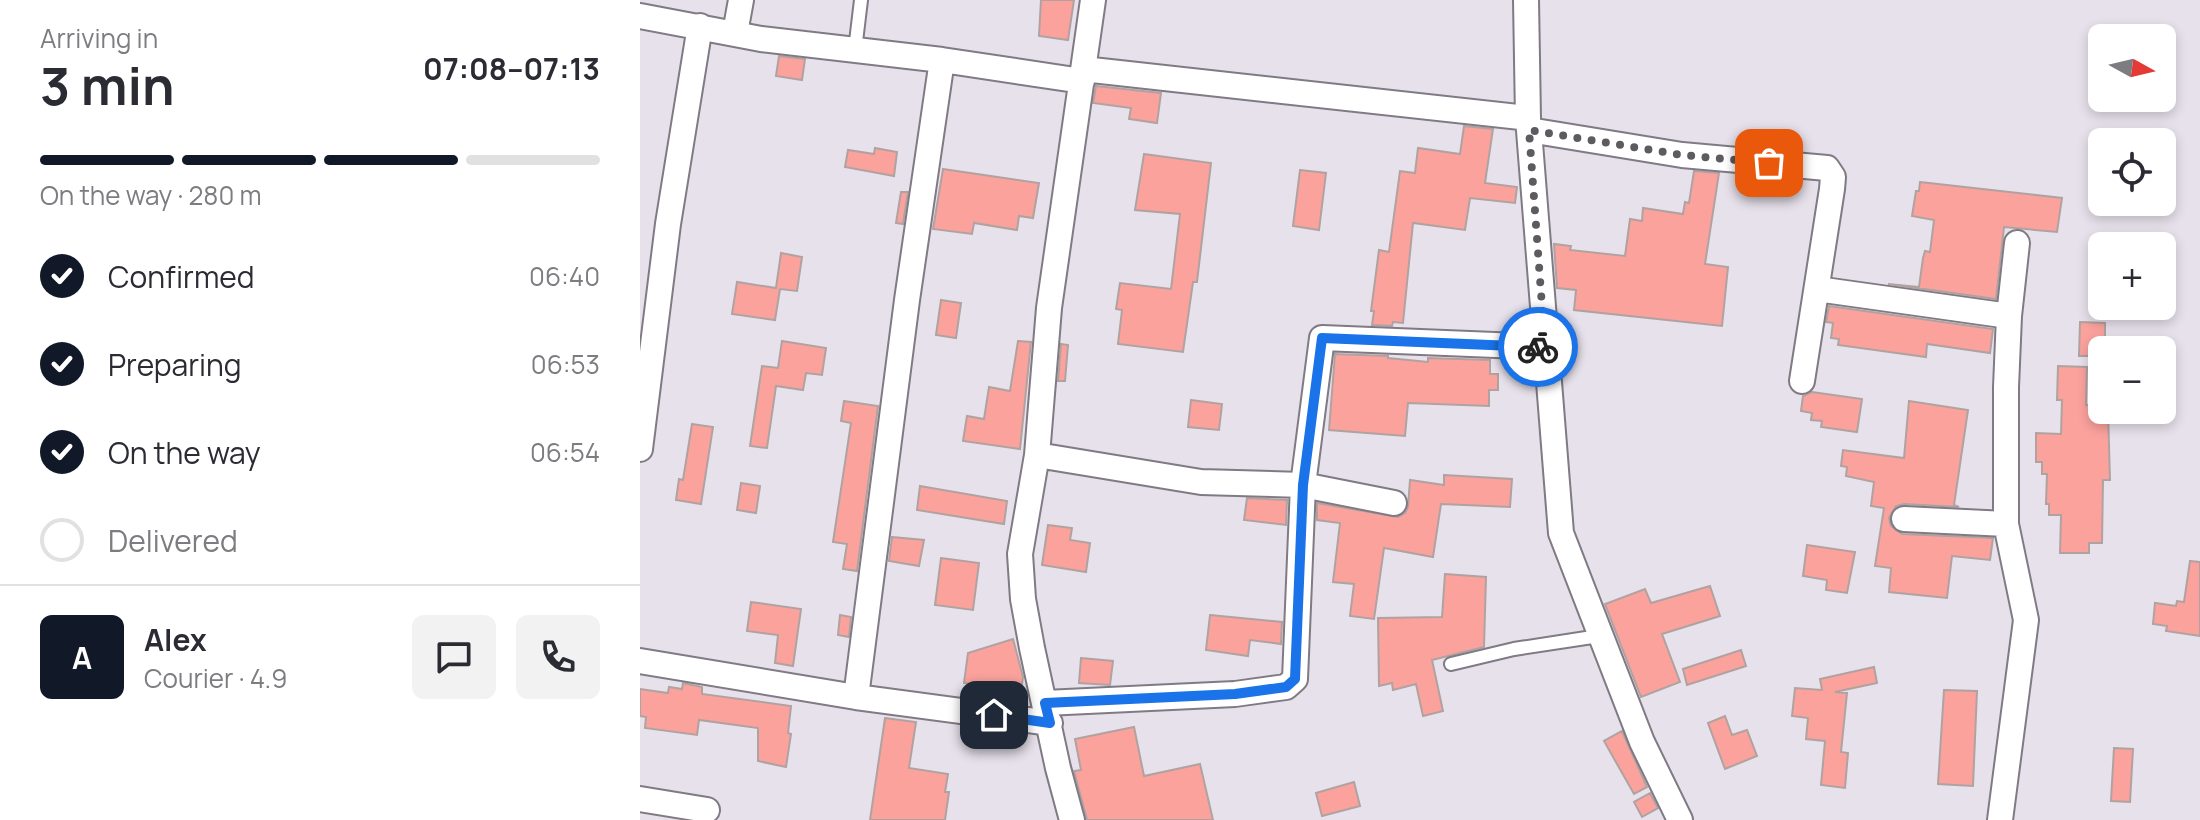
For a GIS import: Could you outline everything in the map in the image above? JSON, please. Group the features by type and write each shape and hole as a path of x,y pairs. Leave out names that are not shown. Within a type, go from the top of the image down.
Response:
{"street":[{"path":"735,33 741,0"},
{"path":"1072,820 1058,768 1023,599 1020,554 1037,455 1049,308 1093,0"},
{"path":"1526,0 1528,124 1561,533 1642,742 1680,820"},
{"path":"640,16 855,50 1528,124 1682,155 1827,168 1833,177 1802,381"},
{"path":"640,449 668,224 700,26"},
{"path":"856,697 907,300 942,60"},
{"path":"2000,820 2026,620 2006,524 2009,316 2017,243"},
{"path":"1817,289 2009,316"},
{"path":"640,661 856,697 1047,713 1286,687 1295,679 1303,485 1322,338 1545,347"},
{"path":"1037,455 1201,482 1303,485 1394,503"},
{"path":"1904,519 2006,524"},
{"path":"640,799 707,810"}],"lane":[{"path":"855,50 861,0"},
{"path":"1451,664 1514,649 1599,636"}],"building":[{"path":"1041,0 1074,0 1068,40 1039,36"},
{"path":"779,56 805,59 802,80 776,76"},
{"path":"1096,86 1161,93 1157,123 1129,119 1131,108 1093,103"},
{"path":"1464,126 1493,129 1485,183 1517,187 1515,203 1470,198 1465,230 1413,223 1403,323 1372,325 1379,250 1389,252 1400,171 1415,173 1418,148 1460,154"},
{"path":"875,148 897,152 894,176 845,167 848,150 874,154"},
{"path":"1144,154 1211,163 1197,282 1193,282 1183,352 1118,344 1122,310 1116,309 1120,283 1171,289 1180,214 1135,210"},
{"path":"943,169 1039,183 1033,218 1019,216 1017,230 974,223 972,234 933,229"},
{"path":"1300,170 1326,173 1319,230 1293,226"},
{"path":"1694,171 1719,173 1705,264 1728,267 1722,326 1574,310 1576,290 1557,288 1554,244 1571,246 1570,250 1625,256 1630,219 1642,221 1643,208 1683,214 1685,202 1689,203"},
{"path":"1920,182 2062,198 2057,232 2004,227 1996,299 1888,284 1919,287 1925,251 1930,252 1934,220 1912,216"},
{"path":"901,192 908,192 903,224 896,223"},
{"path":"781,253 802,257 797,291 780,289 775,320 732,314 737,282 776,288"},
{"path":"941,300 961,303 956,338 936,335"},
{"path":"1829,306 1993,329 1990,353 1927,344 1926,357 1838,345 1839,339 1831,338 1833,323 1826,322"},
{"path":"2080,322 2105,323 2105,336 2088,336 2088,356 2079,356"},
{"path":"782,341 826,348 822,375 806,373 803,390 776,386 767,448 750,446 762,366 778,368"},
{"path":"1018,341 1031,342 1020,449 963,441 967,416 984,419 989,387 1010,391"},
{"path":"1061,344 1068,345 1065,381 1058,381"},
{"path":"1335,354 1388,356 1428,362 1428,358 1490,360 1490,374 1498,374 1498,390 1489,390 1489,406 1408,403 1405,436 1329,430"},
{"path":"2058,366 2087,367 2088,424 2108,424 2110,480 2103,480 2102,543 2089,543 2089,553 2060,553 2061,515 2049,515 2049,504 2046,504 2047,474 2042,474 2042,462 2036,462 2036,433 2061,434 2062,400 2057,400"},
{"path":"1812,392 1862,399 1857,432 1821,427 1822,421 1811,420 1812,413 1801,411 1803,396"},
{"path":"1191,400 1222,404 1219,430 1188,427"},
{"path":"844,401 878,406 857,571 843,569 847,544 833,542 851,423 841,421"},
{"path":"1909,401 1968,410 1954,505 1959,507 1896,506 1889,518 1891,526 1902,534 1993,538 1990,560 1952,556 1947,598 1889,592 1891,568 1875,566 1884,508 1871,506 1874,482 1846,476 1847,467 1841,466 1843,450 1904,458"},
{"path":"692,424 713,427 701,504 676,500 679,479 683,480"},
{"path":"1444,475 1512,479 1510,507 1441,504 1433,557 1384,548 1374,619 1350,616 1354,584 1333,582 1340,523 1317,520 1317,503 1398,517 1408,507 1410,480 1444,485"},
{"path":"741,483 760,486 756,513 737,510"},
{"path":"920,486 1007,501 1004,524 917,510"},
{"path":"1247,498 1287,500 1286,525 1244,520"},
{"path":"1048,525 1072,528 1070,540 1090,543 1086,572 1042,565"},
{"path":"892,537 924,540 919,566 889,561"},
{"path":"1807,545 1855,552 1847,593 1826,590 1827,580 1803,576"},
{"path":"941,558 979,563 973,610 935,605"},
{"path":"2190,561 2200,562 2200,636 2166,631 2167,626 2153,624 2155,603 2176,606 2177,601 2184,602"},
{"path":"1445,574 1486,577 1484,647 1432,660 1443,711 1423,716 1416,684 1393,690 1392,683 1379,686 1378,618 1442,617"},
{"path":"1710,586 1720,616 1662,634 1680,682 1641,697 1605,604 1645,589 1651,603"},
{"path":"751,602 801,609 793,666 775,663 778,635 747,631"},
{"path":"840,615 851,617 849,637 838,635"},
{"path":"1210,615 1282,622 1281,644 1250,640 1248,656 1206,650"},
{"path":"1013,639 1023,677 1021,691 964,683 968,653"},
{"path":"1741,650 1746,666 1687,685 1683,669"},
{"path":"1081,658 1113,661 1110,685 1079,683"},
{"path":"1874,667 1877,683 1835,692 1847,693 1841,752 1848,753 1845,788 1821,785 1825,741 1806,739 1808,718 1792,716 1795,688 1822,690 1820,679"},
{"path":"683,683 702,687 702,694 791,706 786,767 758,761 758,728 699,720 697,735 645,728 646,717 640,716 640,689 668,693 669,687 682,689"},
{"path":"1944,690 1977,691 1973,786 1938,784"},
{"path":"1725,716 1732,735 1747,730 1757,756 1725,769 1708,723"},
{"path":"885,718 916,722 909,768 948,774 945,820 870,820"},
{"path":"1134,727 1144,776 1200,764 1213,820 1087,820 1074,771 1081,770 1075,739"},
{"path":"1622,731 1647,787 1634,794 1604,741"},
{"path":"2114,748 2133,749 2130,802 2111,801"},
{"path":"1354,782 1360,806 1322,816 1316,793"},
{"path":"1650,793 1658,808 1642,817 1634,802"}],"way so far":[{"path":"1538,347 1545,347 1529,130 1682,155 1769,163"}],"route":[{"path":"994,715 1050,723 1045,703 1235,694 1286,687 1295,679 1303,485 1322,338 1538,347"}]}
